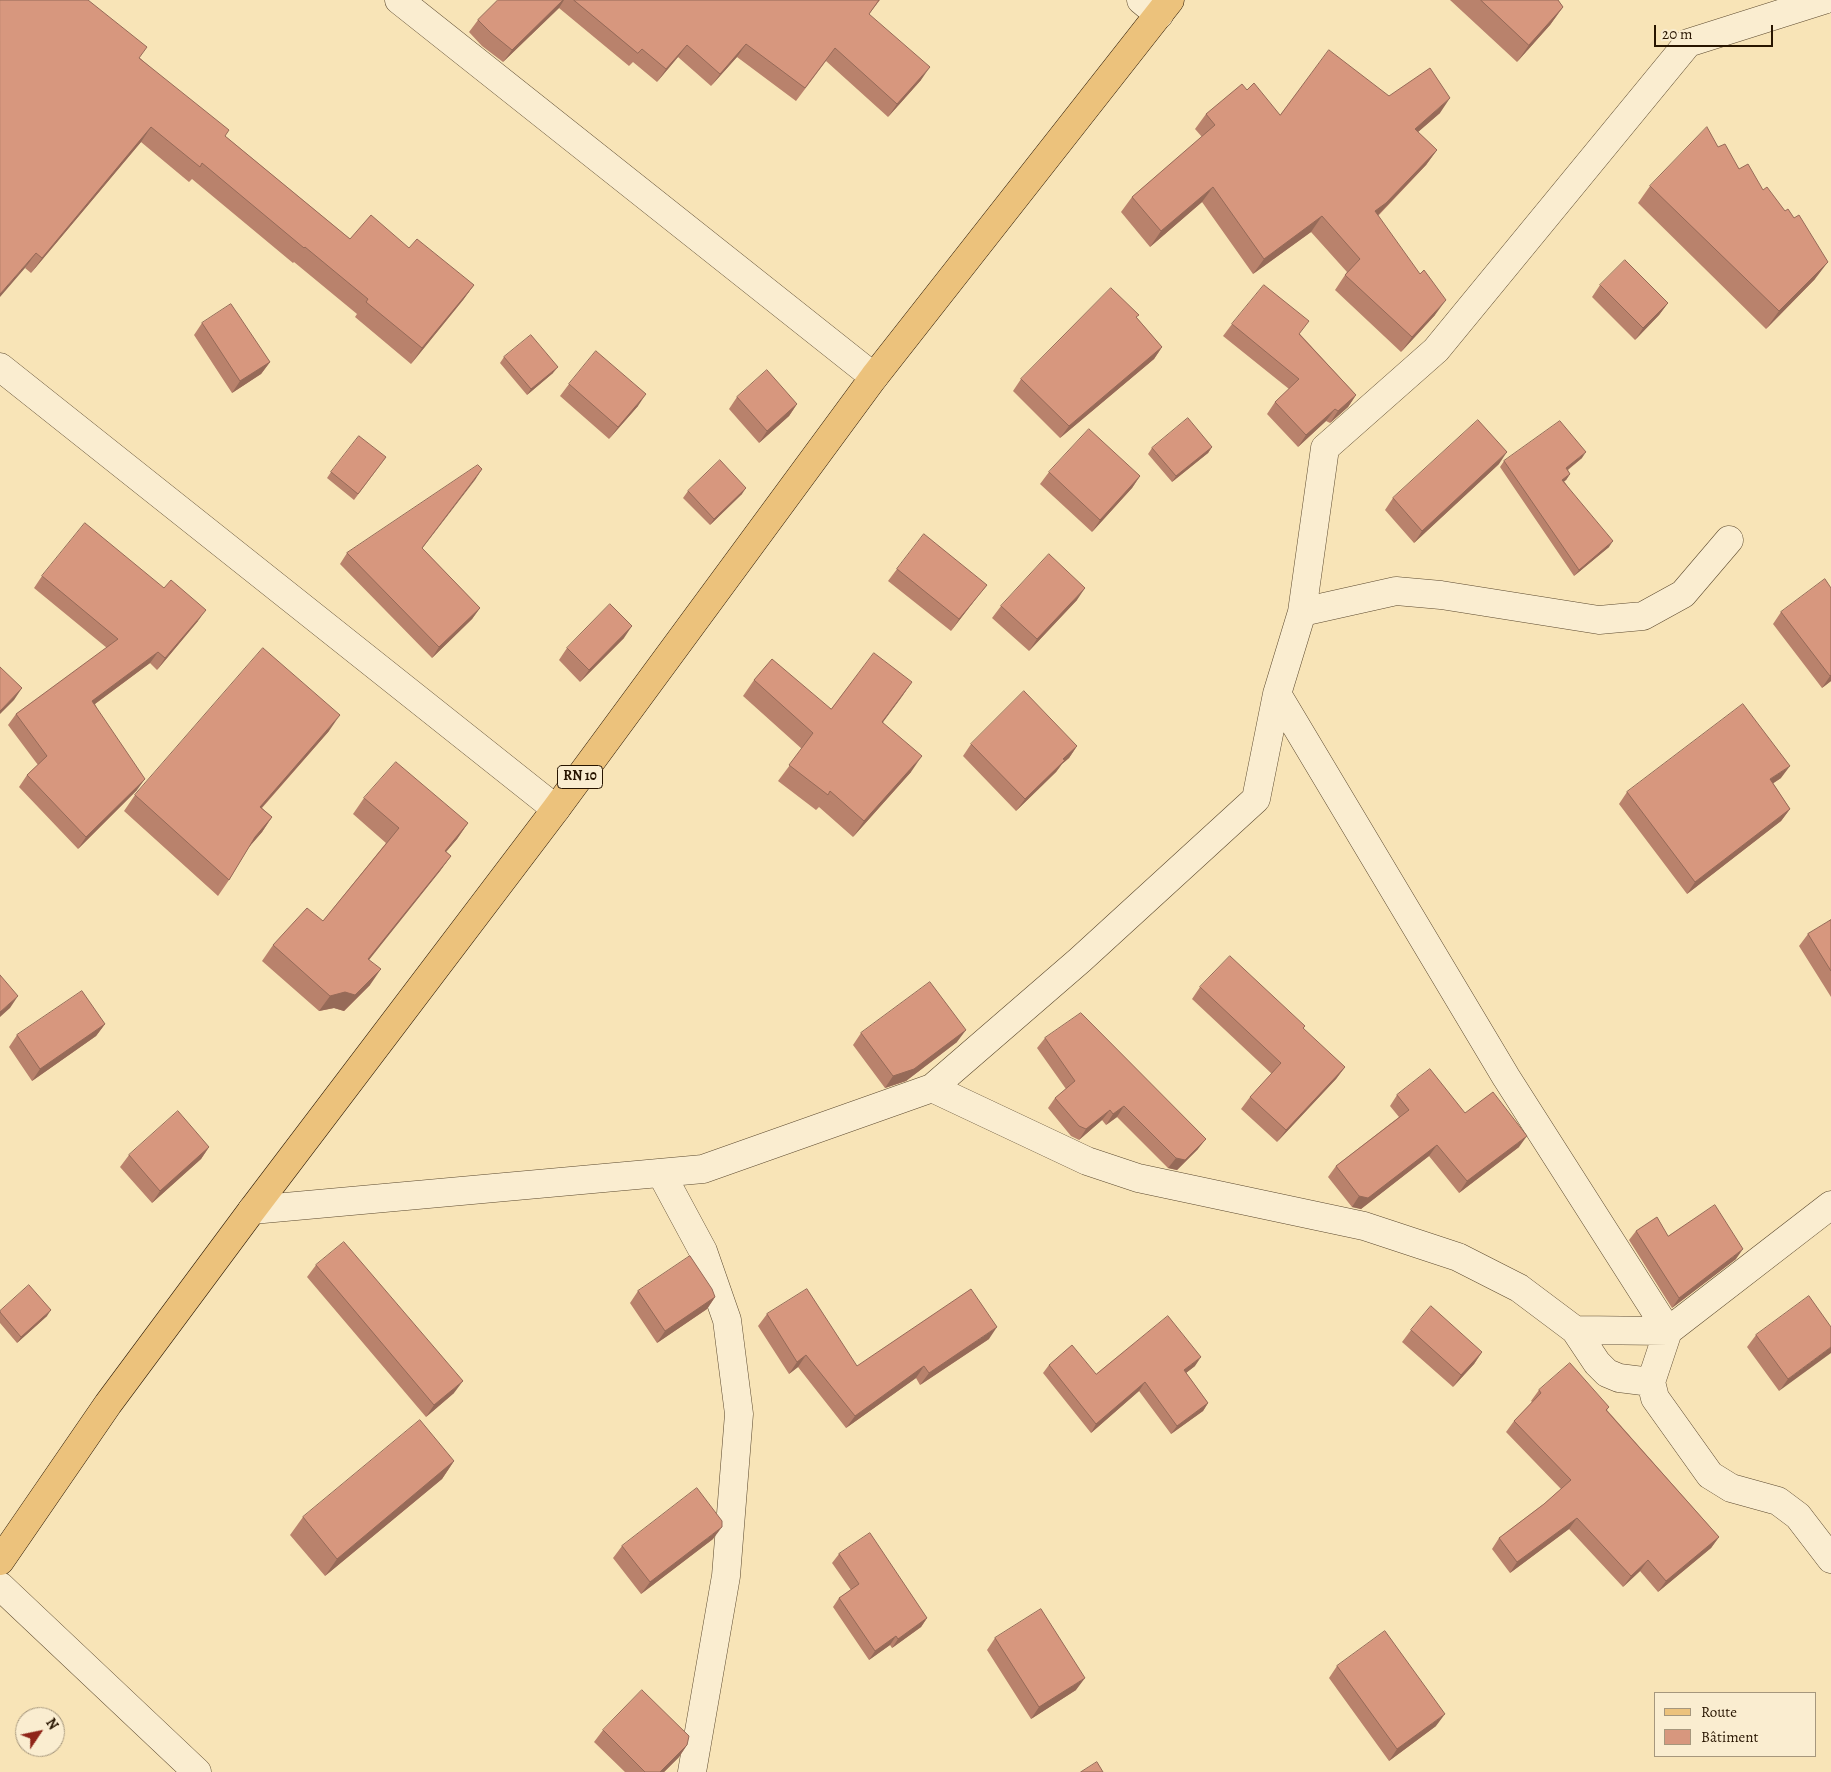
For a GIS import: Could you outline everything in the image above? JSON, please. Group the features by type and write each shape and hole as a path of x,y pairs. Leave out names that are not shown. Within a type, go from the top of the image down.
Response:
{"main road":[{"name":"RN 10","path":"0,1561 108,1404 252,1210 556,809 874,377 1156,5"}],"street":[{"path":"400,0 874,377"},
{"path":"252,1210 704,1170 932,1088 1080,960 1256,799 1277,694 1302,612 1325,448 1436,350 1688,43 1824,0"},
{"path":"0,367 556,809"},
{"path":"1302,612 1396,591 1440,595 1599,620 1643,616 1683,594 1729,540"},
{"path":"1277,694 1506,1077 1668,1331"},
{"path":"932,1088 1087,1161 1138,1178 1364,1226 1458,1257 1519,1288 1575,1330 1597,1363 1608,1373 1619,1378 1651,1382"},
{"path":"661,1173 703,1251 727,1320 739,1414 726,1576 692,1772"},
{"path":"1831,1205 1668,1331 1651,1382 1656,1398 1710,1475 1731,1488 1778,1501 1798,1516 1831,1559"},
{"path":"1575,1330 1668,1331"},
{"path":"0,1586 196,1772"}],"building":[{"path":"0,0 88,0 147,47 139,58 229,130 225,136 350,239 371,215 409,248 417,239 474,285 422,348 366,302 368,299 202,163 200,167 151,127 42,258 36,253 0,294"},
{"path":"498,0 563,0 512,50 478,20"},
{"path":"574,0 879,0 869,14 930,67 897,104 835,48 805,88 746,44 720,74 687,45 666,69 642,49 638,53"},
{"path":"1481,0 1558,0 1563,7 1529,45"},
{"path":"1329,50 1389,96 1430,68 1450,98 1415,129 1437,150 1386,203 1375,211 1420,274 1424,270 1446,300 1412,337 1345,275 1360,259 1322,216 1264,259 1213,187 1161,231 1132,197 1215,125 1206,114 1242,84 1247,90 1254,83 1280,115"},
{"path":"1707,127 1718,147 1725,144 1739,169 1748,164 1763,190 1767,187 1785,211 1788,209 1794,218 1799,215 1828,262 1779,311 1650,186"},
{"path":"1625,260 1668,303 1643,328 1600,285"},
{"path":"1264,285 1309,321 1299,334 1356,395 1338,411 1335,409 1306,435 1275,402 1299,379 1232,324"},
{"path":"1111,288 1139,315 1136,317 1162,347 1069,426 1021,379"},
{"path":"231,304 270,362 240,381 202,323"},
{"path":"531,335 558,367 531,389 504,357"},
{"path":"596,351 646,394 618,427 569,384"},
{"path":"767,370 797,404 767,431 737,397"},
{"path":"1188,418 1212,447 1176,476 1152,448"},
{"path":"1478,420 1507,452 1422,531 1393,498"},
{"path":"1560,421 1586,452 1566,468 1570,474 1562,480 1613,541 1579,570 1504,461"},
{"path":"1089,429 1140,476 1100,520 1049,472"},
{"path":"359,436 386,457 358,494 331,472"},
{"path":"720,460 746,488 714,519 688,491"},
{"path":"478,465 482,469 422,548 480,608 439,647 347,553"},
{"path":"85,523 164,588 171,580 206,610 165,658 158,652 92,701 145,779 86,837 27,775 47,756 16,714 118,639 42,576"},
{"path":"924,534 987,585 959,619 897,569"},
{"path":"1049,554 1085,588 1037,639 1001,606"},
{"path":"1825,579 1831,588 1830,676 1781,612"},
{"path":"610,604 632,626 589,670 567,648"},
{"path":"263,648 340,715 260,807 272,817 255,837 229,880 135,795"},
{"path":"874,653 912,682 882,722 922,756 864,821 830,791 828,795 789,765 813,733 754,680 772,659 831,709"},
{"path":"0,667 22,688 0,711"},
{"path":"1024,691 1077,746 1025,799 971,744"},
{"path":"1743,704 1790,766 1770,779 1790,809 1695,882 1627,792"},
{"path":"396,762 468,823 445,851 451,856 368,959 381,969 355,995 345,992 330,996 273,945 307,908 323,921 399,828 364,798"},
{"path":"1831,920 1831,971 1808,934"},
{"path":"1230,956 1305,1026 1303,1028 1345,1067 1286,1130 1250,1097 1281,1063 1200,987"},
{"path":"0,975 18,996 0,1012"},
{"path":"930,982 966,1030 914,1069 893,1076 861,1033"},
{"path":"82,991 105,1024 40,1069 17,1035"},
{"path":"1081,1013 1206,1139 1185,1160 1176,1158 1124,1106 1113,1114 1110,1110 1086,1129 1079,1126 1055,1098 1075,1081 1045,1038"},
{"path":"1430,1069 1465,1113 1493,1092 1527,1136 1467,1181 1437,1145 1368,1198 1359,1196 1336,1166 1409,1110 1397,1095"},
{"path":"178,1111 209,1147 160,1191 129,1155"},
{"path":"1715,1205 1743,1249 1679,1298 1636,1231 1657,1217 1668,1236"},
{"path":"344,1242 463,1381 434,1405 316,1265"},
{"path":"690,1256 712,1289 715,1297 665,1331 638,1291"},
{"path":"29,1285 51,1310 21,1337 0,1311"},
{"path":"807,1289 857,1366 971,1289 997,1327 929,1373 924,1366 855,1416 806,1355 797,1362 767,1314"},
{"path":"1809,1296 1831,1327 1831,1347 1788,1379 1756,1335"},
{"path":"1431,1306 1482,1352 1461,1375 1411,1330"},
{"path":"1168,1316 1201,1357 1184,1370 1208,1403 1177,1426 1145,1382 1096,1424 1049,1365 1072,1345 1096,1374"},
{"path":"1570,1363 1609,1407 1606,1410 1719,1537 1666,1581 1648,1560 1631,1576 1577,1518 1517,1562 1499,1538 1544,1504 1571,1480 1514,1421 1541,1393 1539,1390"},
{"path":"420,1420 454,1461 337,1559 303,1517"},
{"path":"697,1488 722,1521 722,1527 650,1582 622,1546"},
{"path":"870,1533 927,1618 898,1639 896,1636 875,1651 839,1598 859,1584 839,1554"},
{"path":"1041,1609 1085,1678 1039,1707 995,1638"},
{"path":"1385,1631 1445,1714 1397,1749 1337,1666"},
{"path":"642,1690 689,1736 687,1745 660,1772 645,1772 603,1730"},
{"path":"1097,1762 1103,1772 1081,1772"}]}
